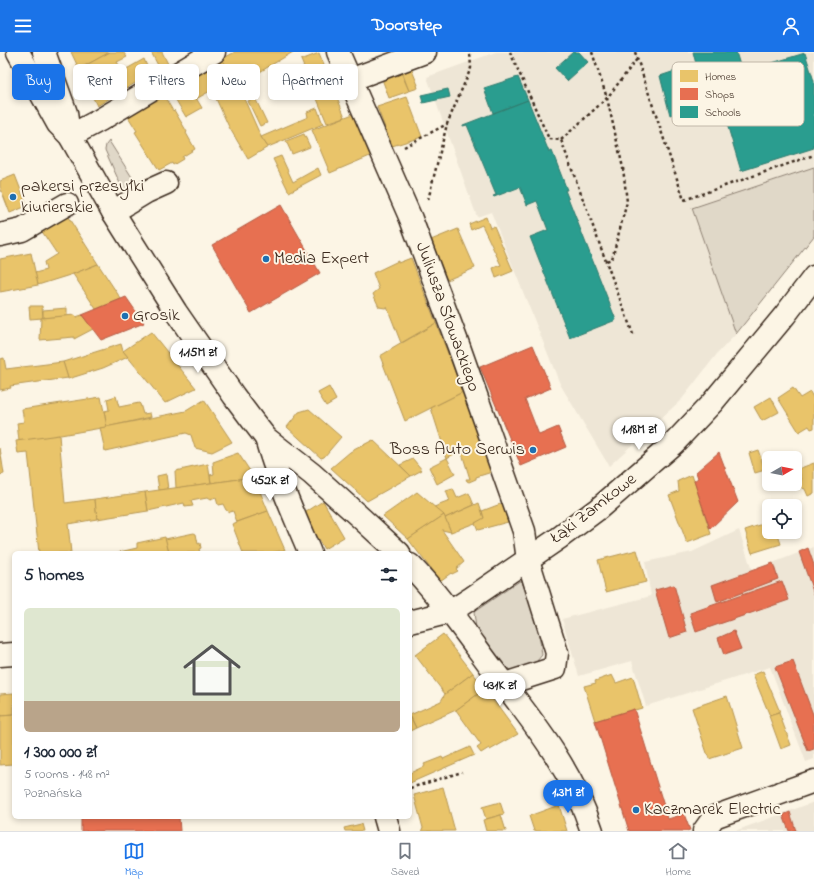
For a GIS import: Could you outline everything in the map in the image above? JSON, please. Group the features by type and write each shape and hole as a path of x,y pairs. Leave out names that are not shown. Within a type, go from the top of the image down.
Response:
{"street":[{"path":"18,52 58,124 70,136 113,212 176,312 234,396 266,438 314,476 397,551"},
{"path":"44,52 66,113 70,136"},
{"path":"70,136 100,120 214,52"},
{"name":"Juliusza Słowackiego","path":"338,52 343,64"},
{"path":"358,77 426,52"},
{"name":"Juliusza Słowackiego","path":"358,98 411,219 459,346 524,531 528,560 557,653 555,668 505,684"},
{"path":"113,212 146,192 166,183"},
{"path":"0,235 22,230 68,204"},
{"name":"Łąki Zamkowe","path":"412,622 450,612 528,560 598,508 674,443 712,403 743,367 814,277"},
{"path":"266,438 286,497 309,551"},
{"path":"412,567 450,612 549,744 581,800 592,831"},
{"path":"0,655 12,654"},
{"path":"709,824 814,781"},
{"path":"386,819 389,831"}],"path":[{"path":"411,219 418,216 426,205 447,124 471,68 470,52"},
{"path":"510,52 549,139 561,140 607,98 637,59"},
{"path":"592,52 607,98 623,168 627,202 612,259 606,261"},
{"path":"634,52 684,200 814,155"},
{"path":"384,157 447,124"},
{"path":"561,140 634,337"},
{"path":"412,787 462,772"}],"shaded area":[{"path":"496,52 814,52 814,167 693,208 736,334 717,354 682,399 609,466 560,384 491,212 477,217 427,77"},
{"path":"109,141 135,182 131,188 127,190 122,188 105,150"},
{"path":"814,167 814,236 736,334 692,208"},
{"path":"739,530 752,571 814,547 814,759 806,762 770,667 646,706 632,661 579,676 562,619 651,596 645,562 692,552"},
{"path":"521,580 534,617 542,655 532,667 510,670 489,652 476,629 474,612"},
{"path":"814,802 814,831 735,831"}],"building: Homes":[{"path":"71,52 110,52 88,64 77,64"},
{"path":"110,52 123,52 127,57 117,62 118,64 88,64"},
{"path":"151,52 162,52 168,64 157,64"},
{"path":"235,52 293,52 273,64 268,64 268,67 260,72 260,64 225,64 222,59"},
{"path":"319,53 323,64 303,64 301,60"},
{"path":"144,59 146,64 135,64"},
{"path":"222,59 225,64 214,64"},
{"path":"135,64 135,83 127,88 127,69"},
{"path":"207,68 207,93 199,97 199,73"},
{"path":"411,68 418,88 409,91 402,72"},
{"path":"401,72 409,91 389,98 382,79"},
{"path":"407,97 422,137 392,146 377,107"},
{"path":"94,100 107,100 97,106"},
{"path":"153,100 167,100 187,132 186,133 195,149 173,165 172,163 159,170 135,132 137,131 127,115"},
{"path":"176,100 197,100 202,108 186,117"},
{"path":"217,100 245,100 261,137 268,147 248,159 229,127"},
{"path":"256,100 267,123 260,126 248,101"},
{"path":"318,100 338,100 345,117 327,123"},
{"path":"317,108 323,124 268,147 261,137 308,117 307,112"},
{"path":"353,114 370,156 330,173 312,130"},
{"path":"304,134 310,147 292,154 286,141"},
{"path":"281,156 293,182 318,168 321,175 289,192 273,159"},
{"name":"pakersi przesyłki kiurierskie","path":"15,175 27,206 10,213 0,187 0,181"},
{"path":"66,214 98,264 38,285 35,273 46,270 44,262 57,254 41,230"},
{"path":"486,217 490,228 494,226 513,271 496,278 493,268 501,265 482,225 471,230 469,224"},
{"path":"458,229 475,268 447,280 431,240"},
{"path":"31,253 38,285 0,292 0,259"},
{"path":"411,258 436,323 401,343 387,307 379,307 373,294 379,289 373,273 398,261 398,263"},
{"path":"98,264 121,299 96,309 73,274"},
{"path":"29,306 42,306 43,318 30,319"},
{"path":"67,308 67,316 43,318 43,310"},
{"path":"75,315 76,317 82,315 93,329 74,339 74,337 40,340 41,318"},
{"path":"436,323 463,392 405,421 380,356"},
{"path":"151,332 196,388 165,403 123,351"},
{"path":"121,344 123,351 128,357 103,368 68,379 63,362"},
{"path":"4,358 6,369 63,362 68,378 10,386 11,388 0,390 0,359"},
{"path":"329,387 336,400 326,406 318,393"},
{"path":"793,388 800,398 810,392 814,399 814,428 811,429 809,426 799,432 778,398"},
{"path":"463,392 492,472 476,477 476,479 469,482 466,479 470,479 461,450 447,458 431,408"},
{"path":"116,396 119,407 139,403 143,414 150,413 151,417 107,427 104,411 109,410 107,399"},
{"path":"101,397 107,427 19,441 17,423 24,422 22,409"},
{"path":"771,397 779,412 762,421 754,407"},
{"path":"204,400 232,442 212,452 195,448 191,435 186,433 105,451 100,428 186,411"},
{"path":"309,409 341,437 324,457 321,458 287,427 299,412"},
{"path":"59,435 65,503 95,499 97,519 68,524 71,551 39,551 28,453 18,454 16,441"},
{"path":"373,440 411,476 367,501 331,468 350,452"},
{"path":"0,448 4,474 0,475"},
{"path":"758,450 762,461 762,471 755,473 749,453"},
{"path":"238,453 254,477 211,483 210,475 214,474 213,462"},
{"path":"447,458 455,474 437,484 429,467"},
{"path":"413,459 422,470 411,476 400,465"},
{"path":"814,463 814,493 808,496 805,489 802,488 802,468"},
{"path":"208,464 211,483 176,488 175,471"},
{"path":"166,474 168,489 159,490 157,476"},
{"path":"692,475 711,534 687,543 669,495 679,491 678,481"},
{"path":"254,477 268,511 237,522 233,511 229,512 226,510 223,504 218,505 216,498 210,500 207,498 191,501 193,506 185,507 184,503 148,511 145,492"},
{"path":"453,489 457,498 469,493 474,505 445,518 434,507 450,501 446,491"},
{"path":"145,492 148,511 97,519 95,499"},
{"path":"417,492 444,515 408,539 383,516"},
{"path":"323,501 344,537 324,549 303,514"},
{"path":"479,503 484,518 483,520 451,532 445,518"},
{"path":"503,503 508,522 478,530 475,523 484,518 482,511"},
{"path":"268,511 285,550 242,551 232,524"},
{"path":"444,515 451,532 442,530 464,562 456,569 458,571 452,574 451,573 440,581 408,539"},
{"path":"762,524 762,539 779,539 781,544 752,553 745,530"},
{"path":"194,533 196,534 198,544 200,543 201,548 199,549 200,551 168,551 165,539"},
{"path":"165,537 168,551 124,551 137,548 137,543"},
{"path":"637,550 646,582 606,592 598,560"},
{"path":"443,634 473,673 445,694 415,655"},
{"path":"763,671 780,712 770,716 753,675"},
{"path":"473,673 485,689 456,710 416,728 412,719 412,714 441,701 445,694"},
{"path":"612,675 616,683 633,677 642,708 595,721 584,686 596,683 595,681"},
{"path":"485,689 518,734 490,750 489,748 481,753 477,748 481,745 456,710"},
{"path":"12,693 12,715 0,716 0,694"},
{"path":"727,696 743,748 709,759 692,708"},
{"path":"779,713 791,745 781,749 769,716"},
{"path":"12,715 12,764 0,765 0,716"},
{"path":"412,720 416,728 412,730"},
{"path":"470,747 474,755 412,782 412,772 425,766 424,764 442,757 443,759"},
{"path":"443,787 455,831 422,831 423,828 414,795"},
{"path":"500,802 504,814 486,819 482,807"},
{"path":"559,805 567,831 534,831 529,816"},
{"path":"501,815 506,831 486,831 483,820"},
{"path":"361,824 363,831 345,831 344,828"}],"building: Shops":[{"name":"Media Expert","path":"281,205 320,273 251,313 212,245"},
{"path":"126,297 144,323 101,340 82,315"},
{"path":"533,345 551,388 525,399 539,435 558,427 566,447 521,466 480,367"},
{"path":"719,452 738,502 710,529 694,481 698,478 696,472"},
{"path":"808,548 814,565 814,594 799,552"},
{"path":"773,563 778,579 717,602 712,585"},
{"path":"782,581 789,600 696,632 690,613"},
{"path":"674,585 687,632 669,638 655,590"},
{"path":"734,631 741,649 724,655 718,638"},
{"path":"793,661 814,717 814,749 808,751 775,667"},
{"path":"634,709 668,819 684,814 690,830 629,831 595,721"},
{"path":"790,812 796,831 789,831 783,815"},
{"path":"81,819 179,819 180,831 81,831"}],"building: Schools":[{"path":"573,52 579,52 588,62 567,81 555,68"},
{"path":"693,52 736,52 739,62 696,62"},
{"path":"805,53 814,81 814,148 741,171 728,126 804,126 804,62 775,62"},
{"path":"672,72 672,114 670,115 660,76"},
{"path":"518,77 528,100 493,113 484,88"},
{"path":"448,89 450,97 423,103 421,95"},
{"path":"528,100 549,152 552,151 567,190 565,190 616,320 570,338 530,237 548,230 537,201 527,205 520,187 494,197 493,196 496,195 467,125 463,126"}],"place":[{"name":"pakersi przesyłki kiurierskie","path":"13,197"},
{"name":"Media Expert","path":"266,259"},
{"name":"Grosik","path":"125,316"},
{"name":"Boss Auto Serwis","path":"533,450"},
{"name":"Kaczmarek Electric","path":"636,810"}]}
